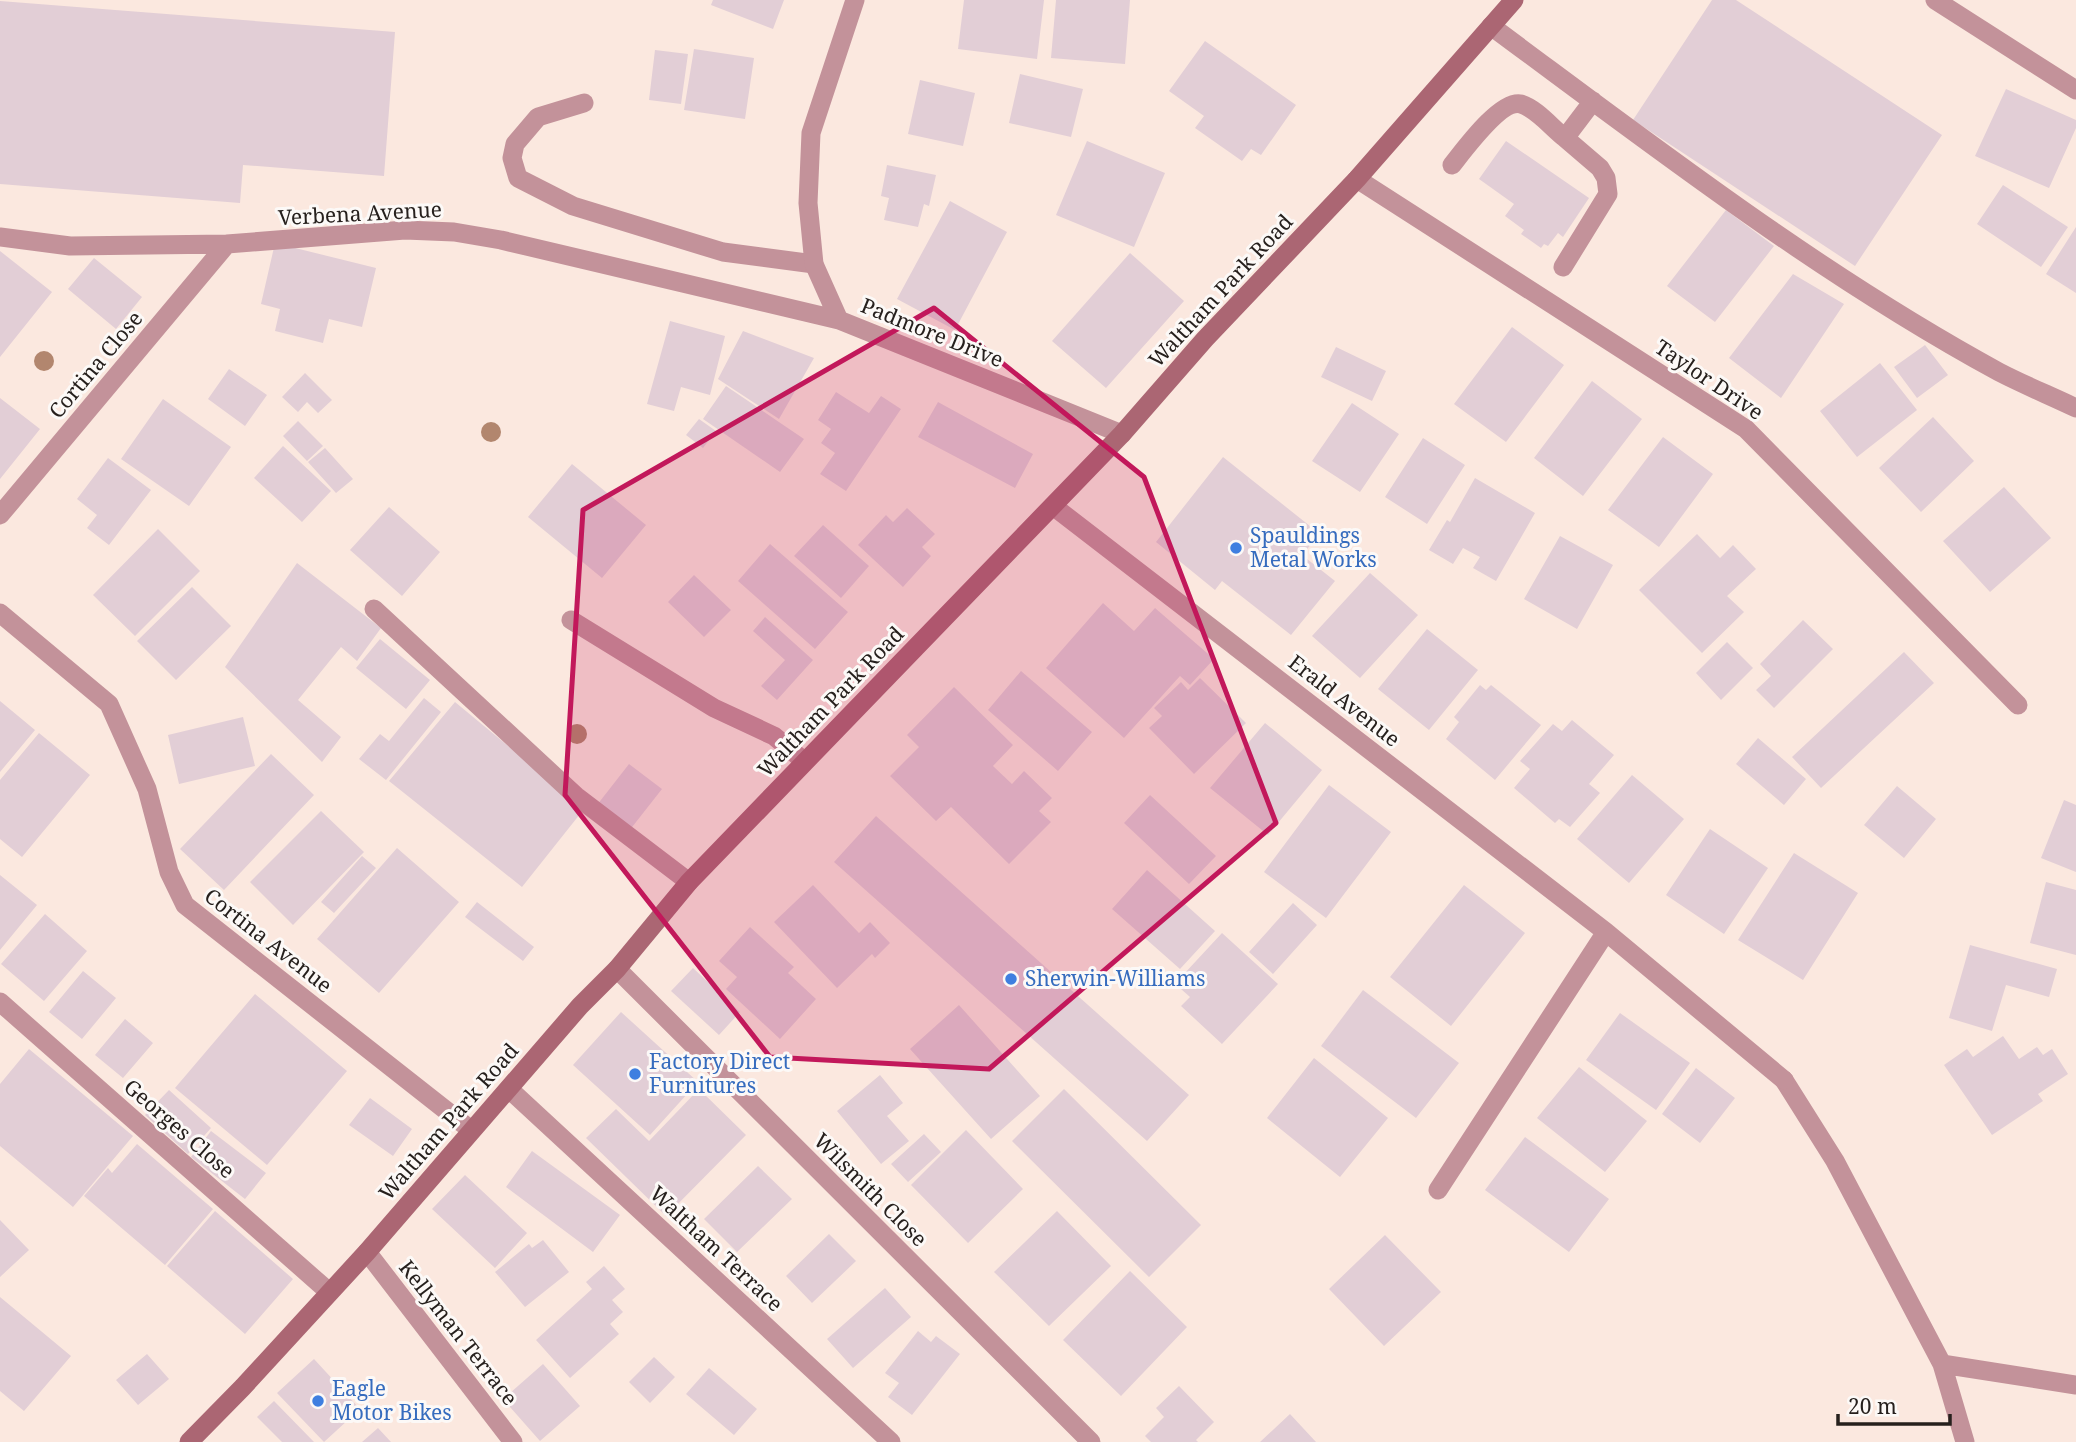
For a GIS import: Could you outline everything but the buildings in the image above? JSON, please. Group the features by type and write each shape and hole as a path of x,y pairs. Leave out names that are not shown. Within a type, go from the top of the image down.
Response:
{"main road":[{"name":"Waltham Park Road","path":"189,1442 366,1252 580,1006 617,969 689,882 1122,434 1205,339 1357,179 1514,0"}],"street":[{"name":"Padmore Drive","path":"855,0 811,133 808,204 814,264 839,320 1122,434"},
{"path":"1935,0 2076,90"},
{"path":"1492,26 1693,174 1860,290 2000,372 2076,408"},
{"path":"1565,138 1593,101"},
{"path":"584,103 538,117 514,144 512,158 518,178 573,206 723,252 814,264"},
{"path":"1452,165 1496,114 1518,103 1528,107 1600,168 1606,178 1608,194 1563,267"},
{"name":"Taylor Drive","path":"1357,179 1746,429 2018,705"},
{"name":"Verbena Avenue","path":"0,237 70,246 227,244 405,230 453,232 501,240 839,320"},
{"name":"Cortina Close","path":"0,516 227,244"},
{"name":"Erald Avenue","path":"1054,506 1606,932 1784,1080 1835,1161 1942,1364 1965,1442"},
{"path":"374,609 576,796 689,882"},
{"name":"Cortina Avenue","path":"0,613 108,704 147,789 169,872 185,905 471,1130"},
{"path":"571,620 714,708 774,736 804,761"},
{"path":"1438,1190 1606,932"},
{"name":"Wilsmith Close","path":"617,969 1091,1442"},
{"name":"Georges Close","path":"0,1002 328,1291"},
{"name":"Waltham Terrace","path":"509,1089 891,1442"},
{"name":"Kellyman Terrace","path":"366,1252 513,1442"},
{"path":"1942,1364 2076,1385"}],"highlighted area":[{"path":"934,308 1144,477 1276,823 989,1069 770,1057 565,795 583,510"}],"place":[{"name":"Spauldings Metal Works","path":"1236,548"},
{"name":"Sherwin-Williams","path":"1011,979"},
{"name":"Factory Direct Furnitures","path":"635,1074"},
{"name":"Eagle Motor Bikes","path":"318,1401"}]}
